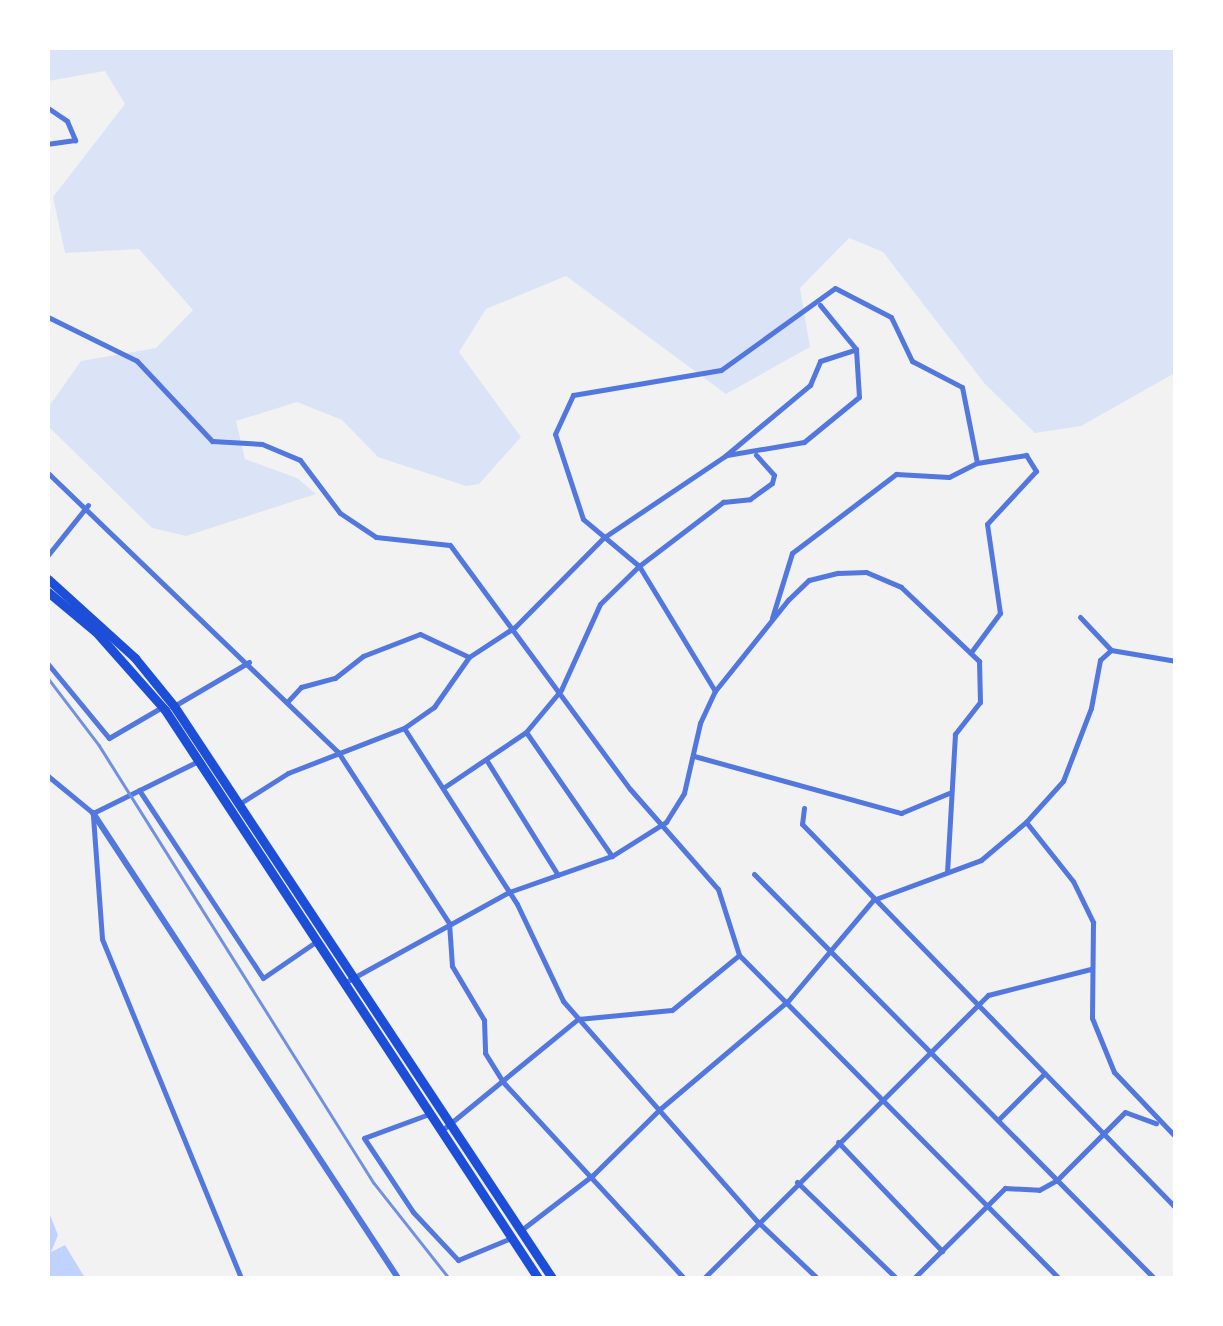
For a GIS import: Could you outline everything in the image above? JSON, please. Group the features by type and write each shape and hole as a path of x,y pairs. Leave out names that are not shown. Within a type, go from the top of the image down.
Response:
{"highway":[{"path":"48,580 135,658 200,760 235,806 317,942 348,980 429,1114 445,1128"},
{"path":"48,592 96,632 167,708 445,1128 538,1278"},
{"path":"513,1236 552,1278"}],"street":[{"path":"48,108 66,121 75,140 48,144"},
{"path":"716,692 639,566 583,520 556,444 573,395 721,370 820,304 822,292 835,288 891,317 912,361 962,386 977,464"},
{"path":"725,456 756,454 804,442 859,397 862,378 856,348 820,304"},
{"path":"48,317 147,368 212,441 262,444 300,460 340,513 376,536 450,546 561,690 630,789 666,822 718,890 739,955 1059,1278"},
{"path":"235,806 338,752 404,728 434,707 469,657 514,627 603,538 725,456 810,385 820,361 856,348"},
{"path":"443,788 526,732 561,690 600,604 639,566 724,502 750,499 772,483 774,475 756,454"},
{"path":"771,621 792,553 896,474 949,477 977,464 1026,455 1037,466 989,517 1000,613 972,651"},
{"path":"48,473 88,505 338,752 449,922 452,966 484,1020 485,1053 503,1082 594,1175 684,1278"},
{"path":"48,555 88,505"},
{"path":"348,980 509,892 612,856 666,822 684,793 700,722 716,692 771,621 809,580 866,572 900,586 980,660 980,702 955,734 947,871"},
{"path":"1080,618 1111,650 1176,661"},
{"path":"288,701 301,687 336,678 363,656 420,634 469,657"},
{"path":"429,1114 364,1138 414,1212 458,1260 513,1236 594,1175 660,1108 788,1001 873,900 981,860 1026,822 1063,781 1091,708 1100,660 1111,650"},
{"path":"48,664 109,738 249,662"},
{"path":"404,728 509,892 552,986 757,1221 818,1278"},
{"path":"526,732 612,856"},
{"path":"694,756 901,813 949,793"},
{"path":"93,813 200,760"},
{"path":"487,761 558,875"},
{"path":"48,776 93,813 398,1278"},
{"path":"139,790 263,978 317,942"},
{"path":"804,808 802,824 1176,1208"},
{"path":"93,813 102,939 241,1278"},
{"path":"1026,822 1089,909 1092,1018 1114,1072 1159,1124 1176,1137"},
{"path":"754,874 1154,1278"},
{"path":"445,1128 578,1019 672,1010 739,955"},
{"path":"704,1278 796,1182 977,1006 1014,984 1091,970"},
{"path":"998,1120 1044,1073"},
{"path":"914,1278 1005,1188 1039,1190 1057,1180 1124,1112 1159,1124"},
{"path":"838,1142 942,1251"},
{"path":"796,1182 896,1278"}],"shaded area":[{"path":"48,48 1175,48 1175,373 1081,426 1035,433 985,384 883,252 849,238 800,288 810,347 726,394 566,276 486,309 459,352 521,437 479,484 466,486 378,457 342,420 297,402 236,421 245,459 297,478 316,494 186,536 152,528 48,426 48,408 81,361 156,348 193,310 139,249 65,253 53,197 125,104 105,71 48,81"}],"water":[{"path":"48,1210 58,1235 51,1252 65,1245 85,1278 48,1278"}],"railway":[{"path":"48,678 99,745 374,1183 449,1278"}]}
